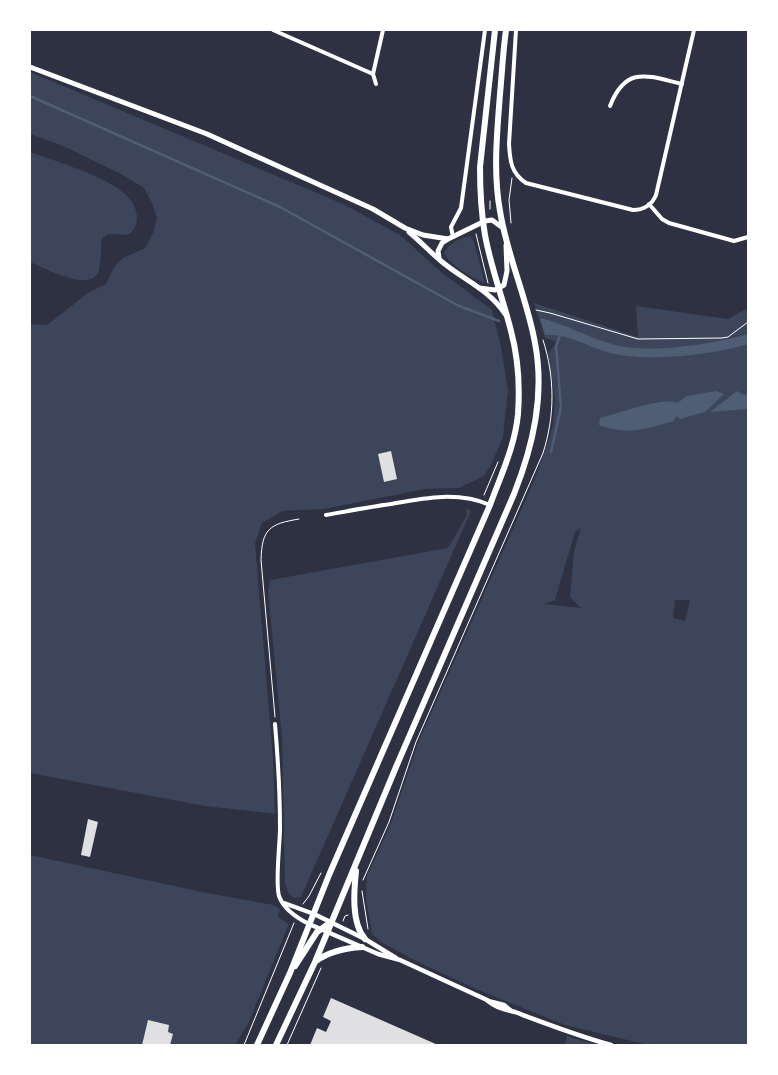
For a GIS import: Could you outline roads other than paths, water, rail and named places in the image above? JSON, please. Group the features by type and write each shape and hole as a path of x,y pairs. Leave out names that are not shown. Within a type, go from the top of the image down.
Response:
{"highway":[{"path":"257,1045 290,973 309,924 490,505 508,459 514,436 518,414 518,368 514,344 483,222 480,187 480,167 495,30"},
{"path":"276,1045 315,962 396,767 524,469 533,438 538,403 539,372 536,344 530,312 503,228 497,195 497,150 506,30"},
{"path":"357,862 354,902 360,932 365,939"},
{"path":"290,973 320,929 332,922"},
{"path":"315,962 331,952 362,947"}],"main road":[{"path":"30,67 207,134 373,210 423,236 451,238"},
{"path":"439,259 439,248 451,238 483,222 492,220 503,228"},
{"path":"405,228 439,259 497,303 508,319"},
{"path":"479,288 499,289 504,284 506,277 506,239"}],"street":[{"path":"273,30 373,74"},
{"path":"376,84 373,74 383,30"},
{"path":"451,238 451,227 460,208 485,30"},
{"path":"516,30 509,144 510,159 514,173 526,183 633,210 640,210 650,204 656,195 694,30"},
{"path":"610,106 623,84 637,76 682,84"},
{"path":"650,204 662,219 669,223 734,241 748,237"},
{"path":"326,515 439,496 459,497 481,501 490,505"},
{"path":"275,724 279,769 280,818 278,887 282,903 297,917 320,929 362,947 400,960 487,1000 504,1005 514,1012 553,1027 611,1045"},
{"path":"282,903 332,922 400,960"}],"waterway":[{"path":"30,96 280,207 457,305 499,321"},
{"path":"551,452 561,407 556,346 561,333"}]}
